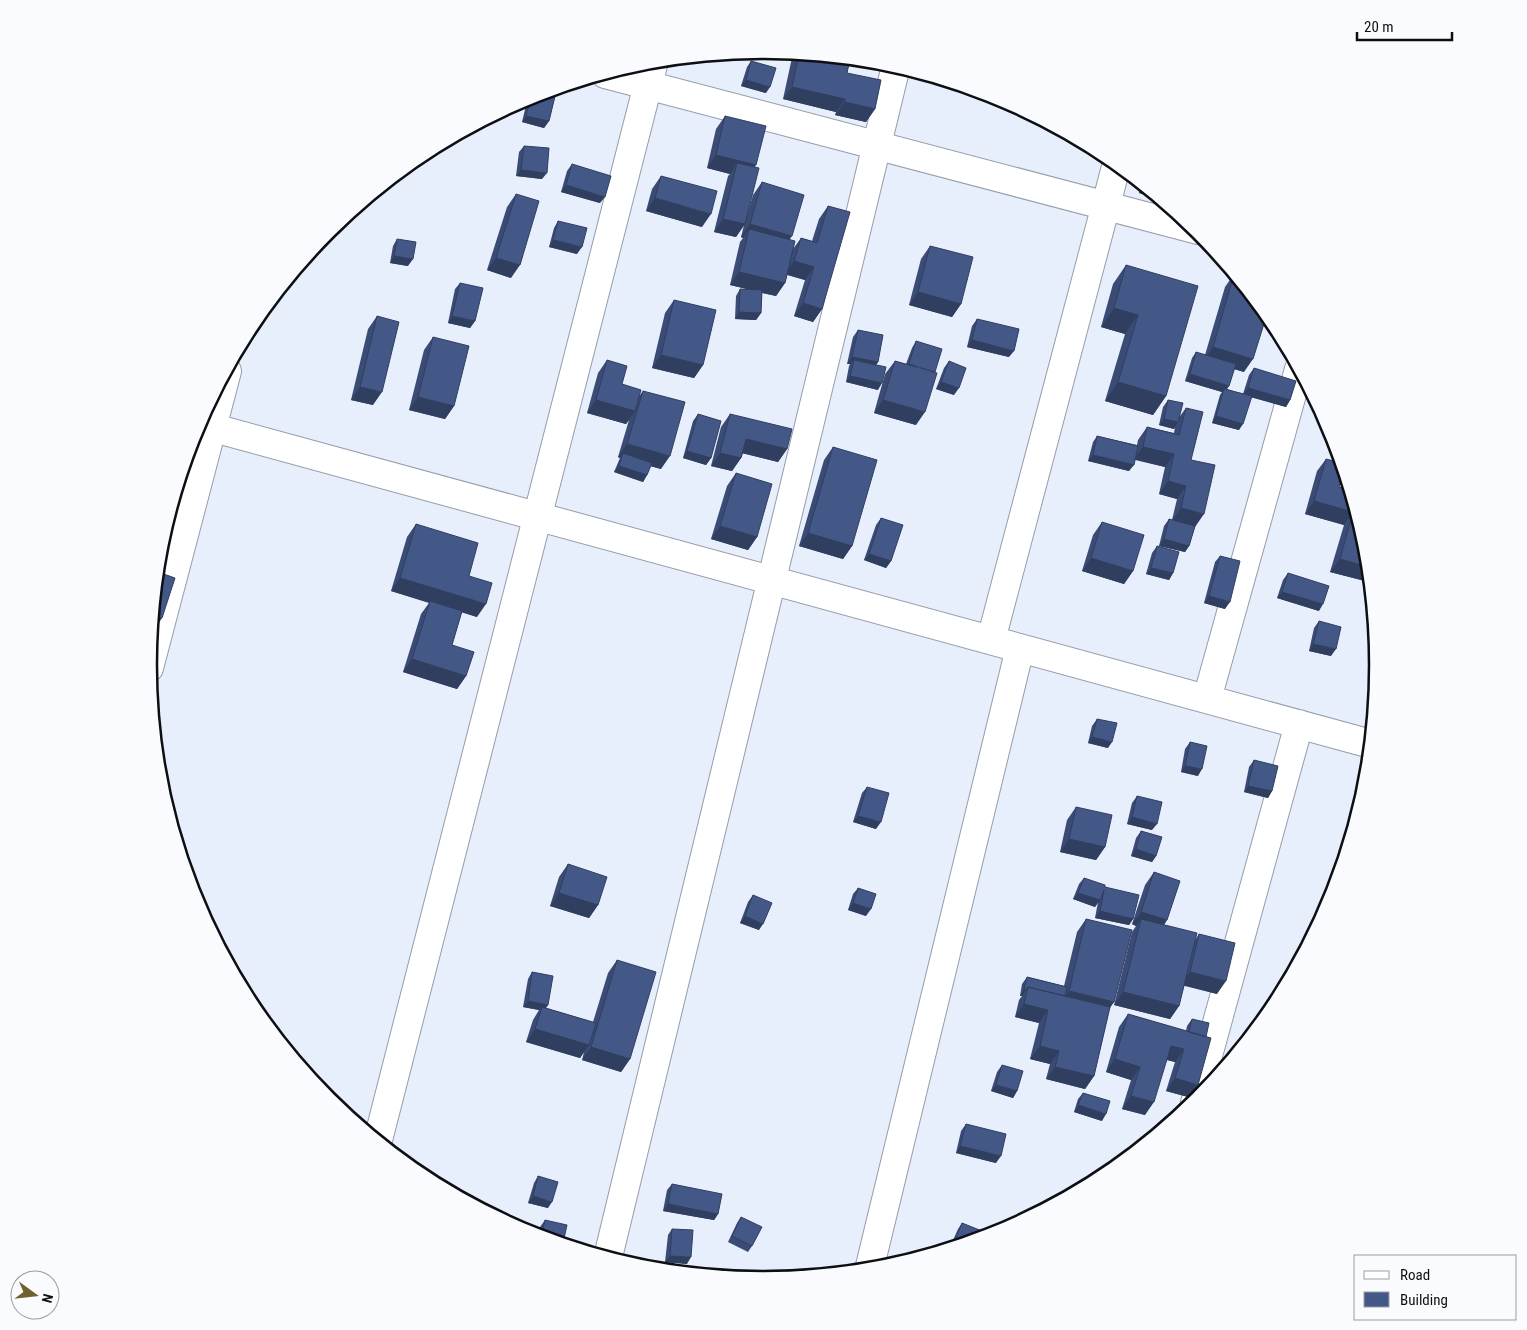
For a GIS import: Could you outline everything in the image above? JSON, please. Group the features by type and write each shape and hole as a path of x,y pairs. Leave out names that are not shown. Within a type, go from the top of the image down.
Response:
{"street":[{"path":"631,73 650,73 877,145 1181,225"},
{"path":"380,1134 650,73"},
{"path":"609,1252 894,73"},
{"path":"991,640 1115,171"},
{"path":"1207,699 1297,377"},
{"path":"207,425 1365,742"},
{"path":"159,624 203,432"},
{"path":"871,1262 1020,648"},
{"path":"1200,1086 1299,724"}],"building":[{"path":"798,60 849,65 847,73 881,80 875,109 845,102 845,99 792,87"},
{"path":"751,61 776,68 770,87 746,80"},
{"path":"555,96 549,121 526,116 528,106"},
{"path":"725,116 766,126 756,165 716,155"},
{"path":"524,146 549,148 547,173 521,170"},
{"path":"737,163 759,168 745,224 723,219"},
{"path":"572,164 611,176 605,197 566,185"},
{"path":"661,176 717,191 711,214 655,198"},
{"path":"762,182 804,195 792,236 750,224"},
{"path":"516,194 539,201 520,265 496,258"},
{"path":"828,206 850,212 822,309 803,303 814,267 794,261 801,238 817,243"},
{"path":"558,221 587,228 582,247 553,240"},
{"path":"749,229 795,241 785,283 739,272"},
{"path":"397,239 416,242 413,259 394,256"},
{"path":"930,246 973,257 961,304 918,292"},
{"path":"1126,265 1198,286 1166,396 1118,382 1138,315 1114,308"},
{"path":"1232,281 1264,323 1253,359 1213,347"},
{"path":"460,283 483,288 475,321 452,316"},
{"path":"740,289 762,290 761,313 739,312"},
{"path":"674,300 716,310 703,365 661,355"},
{"path":"377,316 399,322 382,392 360,387"},
{"path":"977,319 1019,329 1014,351 972,340"},
{"path":"858,330 883,335 878,362 852,357"},
{"path":"433,337 469,346 454,406 418,397"},
{"path":"916,341 942,349 935,372 909,364"},
{"path":"1196,352 1236,364 1229,386 1190,374"},
{"path":"607,360 627,366 622,384 641,390 635,411 596,400"},
{"path":"854,360 886,367 882,383 850,376"},
{"path":"895,361 937,373 925,412 883,400"},
{"path":"949,361 966,368 959,388 941,382"},
{"path":"1254,368 1296,381 1290,400 1248,388"},
{"path":"1224,389 1252,396 1243,424 1216,416"},
{"path":"643,391 685,402 670,456 627,444"},
{"path":"1168,400 1183,403 1178,422 1164,419"},
{"path":"1186,408 1203,412 1191,460 1215,465 1204,514 1181,508 1186,486 1168,481 1174,454 1143,447 1147,427 1179,435"},
{"path":"698,414 721,421 711,458 687,451"},
{"path":"730,414 792,429 787,449 746,439 741,458 720,453"},
{"path":"1097,436 1138,446 1134,465 1093,455"},
{"path":"833,447 877,460 852,546 808,533"},
{"path":"623,453 652,463 647,475 619,466"},
{"path":"1326,459 1335,461 1341,480 1339,487 1343,488 1350,511 1314,501"},
{"path":"736,473 772,484 757,537 720,526"},
{"path":"881,518 903,525 891,561 869,554"},
{"path":"1351,518 1361,565 1340,559"},
{"path":"1169,519 1195,526 1189,546 1164,539"},
{"path":"1102,522 1144,535 1133,571 1091,558"},
{"path":"416,524 478,543 469,576 492,583 486,604 400,578"},
{"path":"1157,546 1179,552 1173,573 1151,568"},
{"path":"1220,556 1240,561 1230,602 1209,596"},
{"path":"1288,573 1329,586 1323,604 1282,592"},
{"path":"164,574 175,578 162,618 160,617"},
{"path":"430,601 462,611 452,645 474,652 466,676 412,659"},
{"path":"1319,621 1341,627 1336,649 1313,644"},
{"path":"1097,719 1117,723 1112,742 1092,737"},
{"path":"1190,742 1207,746 1202,769 1185,766"},
{"path":"1254,760 1278,766 1272,791 1248,786"},
{"path":"867,787 889,793 881,822 858,816"},
{"path":"1137,796 1162,802 1157,824 1132,817"},
{"path":"1076,807 1112,815 1105,847 1069,839"},
{"path":"1141,831 1162,837 1156,856 1136,849"},
{"path":"568,864 607,877 598,905 559,893"},
{"path":"1154,872 1180,881 1167,920 1141,912"},
{"path":"1084,878 1105,885 1105,887 1139,895 1133,919 1100,911 1104,890 1100,900 1078,893"},
{"path":"858,888 876,894 871,909 853,903"},
{"path":"753,895 772,903 763,924 745,916"},
{"path":"1086,919 1132,930 1114,1002 1069,991"},
{"path":"1141,919 1197,933 1179,1006 1123,992"},
{"path":"1199,934 1235,943 1226,981 1190,972"},
{"path":"617,960 656,972 630,1059 591,1047"},
{"path":"532,972 553,976 548,1005 528,1001"},
{"path":"1027,977 1067,987 1065,996 1028,987 1026,990 1024,989"},
{"path":"1028,987 1110,1007 1094,1076 1055,1067 1059,1051 1040,1046 1048,1010 1024,1004"},
{"path":"542,1007 596,1023 589,1045 535,1029"},
{"path":"1128,1014 1211,1038 1198,1085 1175,1078 1184,1049 1171,1046 1154,1102 1131,1096 1140,1067 1115,1059"},
{"path":"1192,1019 1209,1023 1206,1037 1189,1032"},
{"path":"1002,1065 1023,1071 1017,1091 996,1085"},
{"path":"1083,1093 1110,1101 1106,1114 1078,1105"},
{"path":"966,1124 1006,1134 1001,1156 960,1146"},
{"path":"538,1176 558,1182 552,1202 533,1196"},
{"path":"672,1184 722,1194 718,1214 668,1204"},
{"path":"741,1217 762,1227 752,1246 732,1236"},
{"path":"545,1220 567,1225 564,1237 543,1229"},
{"path":"962,1223 981,1231 958,1239 955,1240"},
{"path":"672,1229 693,1230 691,1257 670,1256"}]}
